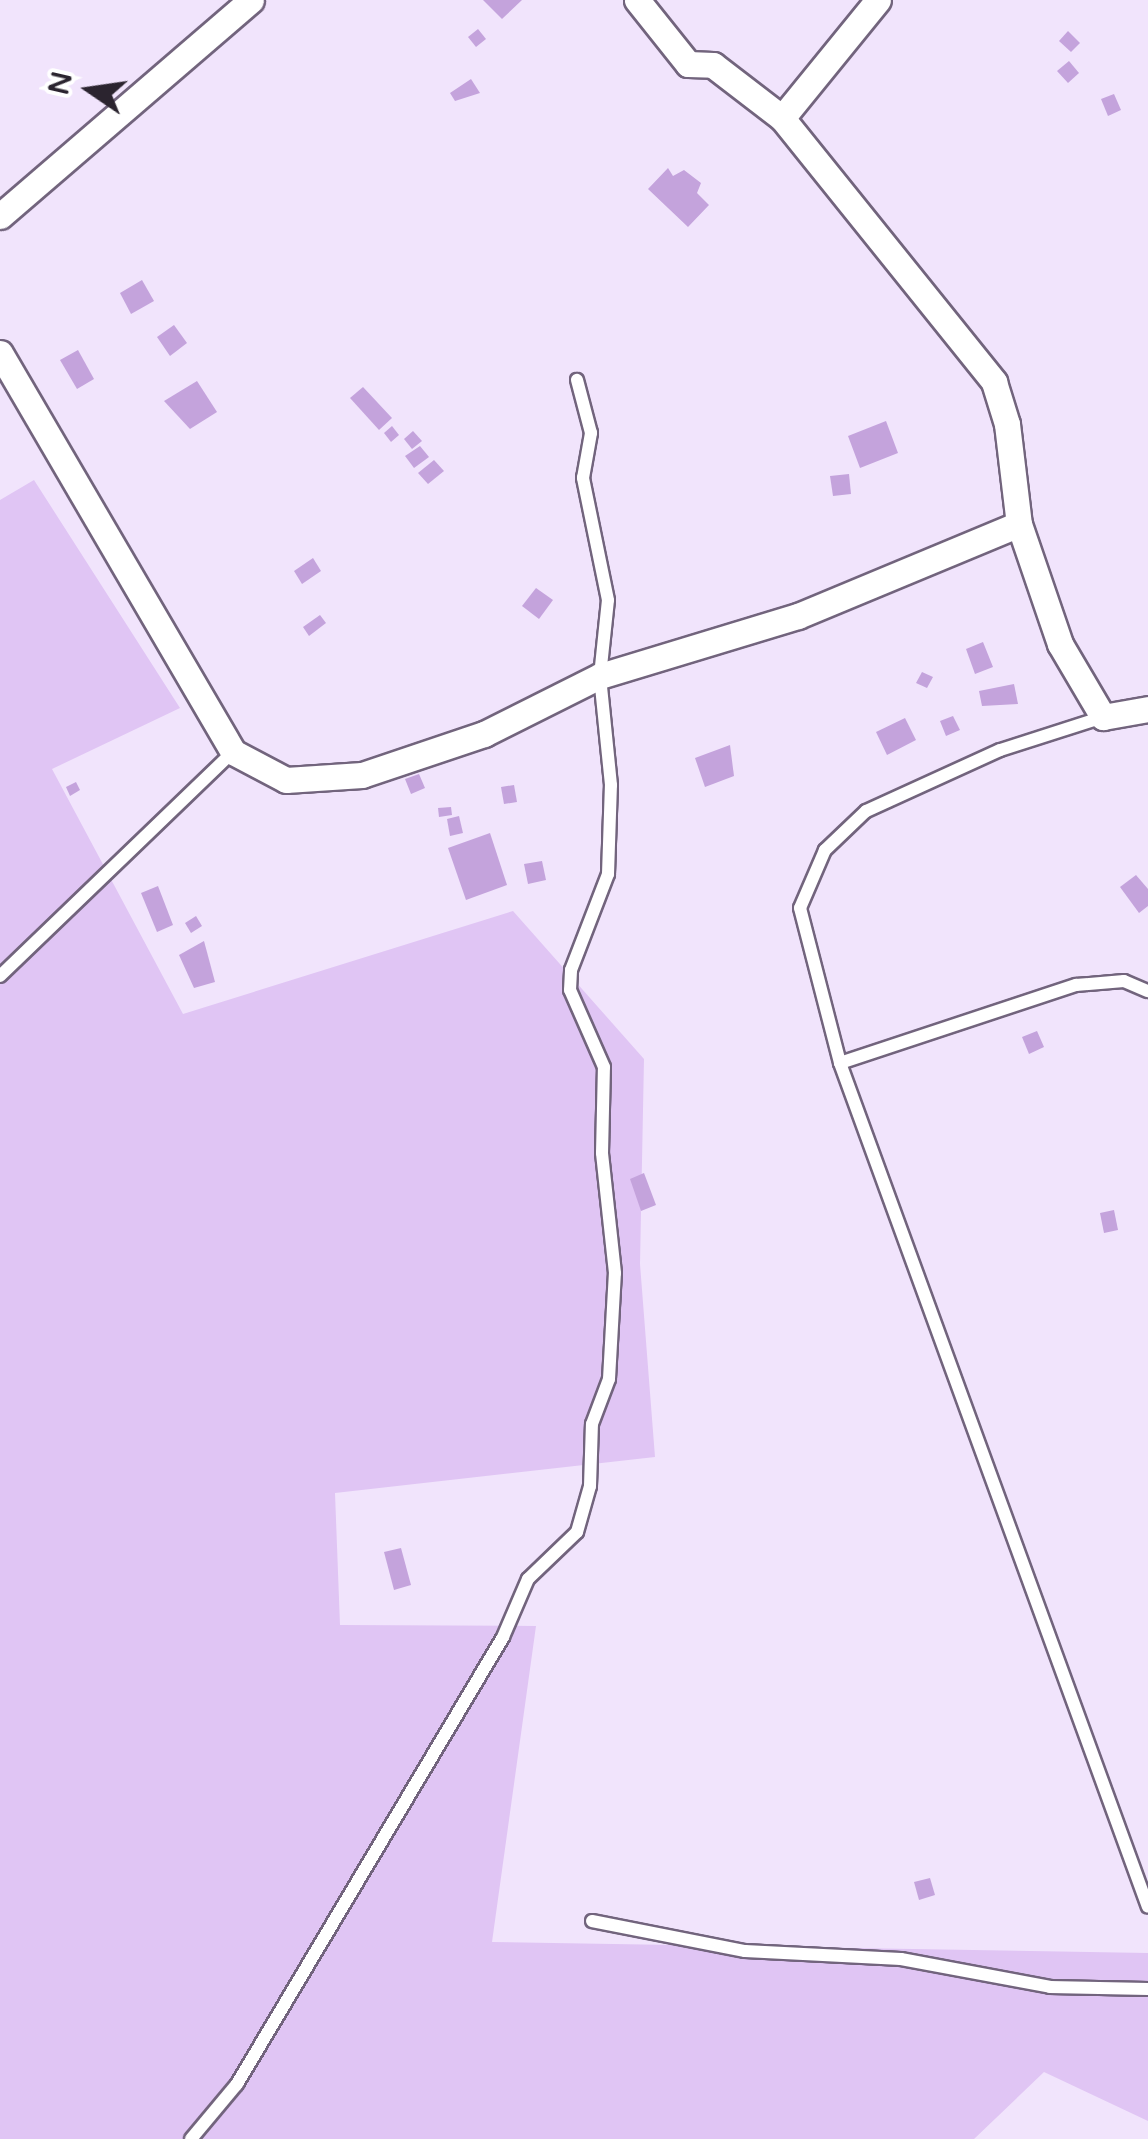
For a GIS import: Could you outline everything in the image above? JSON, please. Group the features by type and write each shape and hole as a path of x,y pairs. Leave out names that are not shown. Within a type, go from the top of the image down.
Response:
{"street":[{"path":"0,216 251,0"},
{"path":"637,0 688,64 713,65 782,118 994,382 1007,424 1019,524 1060,644 1103,717 1148,709"},
{"path":"782,118 878,0"},
{"path":"0,353 233,752 286,780 362,775 484,734 600,676 798,616 1019,524"}],"lane":[{"path":"192,2139 248,2066 503,1637 528,1579 577,1532 590,1486 592,1424 609,1379 616,1274 602,1153 604,1066 570,990 571,970 608,874 611,785 600,676 608,600 583,478 591,433 577,380"},
{"path":"1103,717 960,766 866,812 826,850 800,908 840,1063 1148,1906"},
{"path":"0,976 233,752"},
{"path":"840,1063 1076,985 1124,981 1148,990"},
{"path":"592,1921 745,1951 901,1959 1050,1987 1148,1989"}],"shaded area":[{"path":"34,480 180,708 52,769 183,1014 513,911 644,1059 640,1264 655,1457 335,1493 340,1625 536,1626 492,1942 1148,1953 1148,2121 1044,2072 974,2139 0,2139 0,500"}],"building":[{"path":"483,0 522,0 502,19"},
{"path":"478,29 486,39 476,47 468,37"},
{"path":"1068,31 1080,43 1071,52 1059,41"},
{"path":"1069,61 1079,73 1068,83 1057,71"},
{"path":"471,79 480,93 455,101 450,93"},
{"path":"1114,94 1121,110 1108,116 1101,99"},
{"path":"668,168 673,176 684,170 701,183 697,193 709,205 688,227 648,189"},
{"path":"142,280 154,301 131,314 120,293"},
{"path":"174,325 187,343 170,356 157,337"},
{"path":"78,350 94,379 77,389 60,360"},
{"path":"197,381 217,412 190,429 164,401"},
{"path":"363,387 392,418 379,430 350,398"},
{"path":"886,421 898,453 860,468 848,436"},
{"path":"392,426 399,435 391,442 384,433"},
{"path":"413,431 422,441 412,449 404,439"},
{"path":"420,446 429,457 414,468 405,456"},
{"path":"434,460 444,471 428,484 418,473"},
{"path":"849,474 851,494 833,496 830,476"},
{"path":"313,558 321,571 302,584 294,571"},
{"path":"536,588 553,600 539,619 522,606"},
{"path":"320,615 326,623 309,636 303,627"},
{"path":"983,642 993,667 975,674 966,649"},
{"path":"922,672 933,677 927,688 916,683"},
{"path":"1014,684 1018,704 982,706 979,691"},
{"path":"953,716 960,730 946,736 940,721"},
{"path":"905,718 916,740 887,755 876,732"},
{"path":"730,745 734,776 705,787 695,758"},
{"path":"419,774 425,788 411,794 405,779"},
{"path":"76,782 80,790 70,796 66,787"},
{"path":"514,785 517,802 504,804 501,787"},
{"path":"451,807 452,815 439,817 438,808"},
{"path":"459,816 463,833 450,836 447,819"},
{"path":"490,833 507,885 466,900 448,848"},
{"path":"542,861 546,880 528,884 524,864"},
{"path":"1136,875 1148,889 1148,906 1139,913 1120,887"},
{"path":"158,886 173,925 157,932 141,893"},
{"path":"196,916 202,926 191,933 185,923"},
{"path":"204,941 215,982 194,988 179,955"},
{"path":"1037,1031 1044,1047 1029,1054 1022,1037"},
{"path":"644,1173 656,1205 641,1211 630,1179"},
{"path":"1114,1210 1118,1230 1104,1233 1100,1213"},
{"path":"401,1548 411,1585 394,1590 384,1552"},
{"path":"930,1878 935,1895 919,1900 914,1882"}]}
